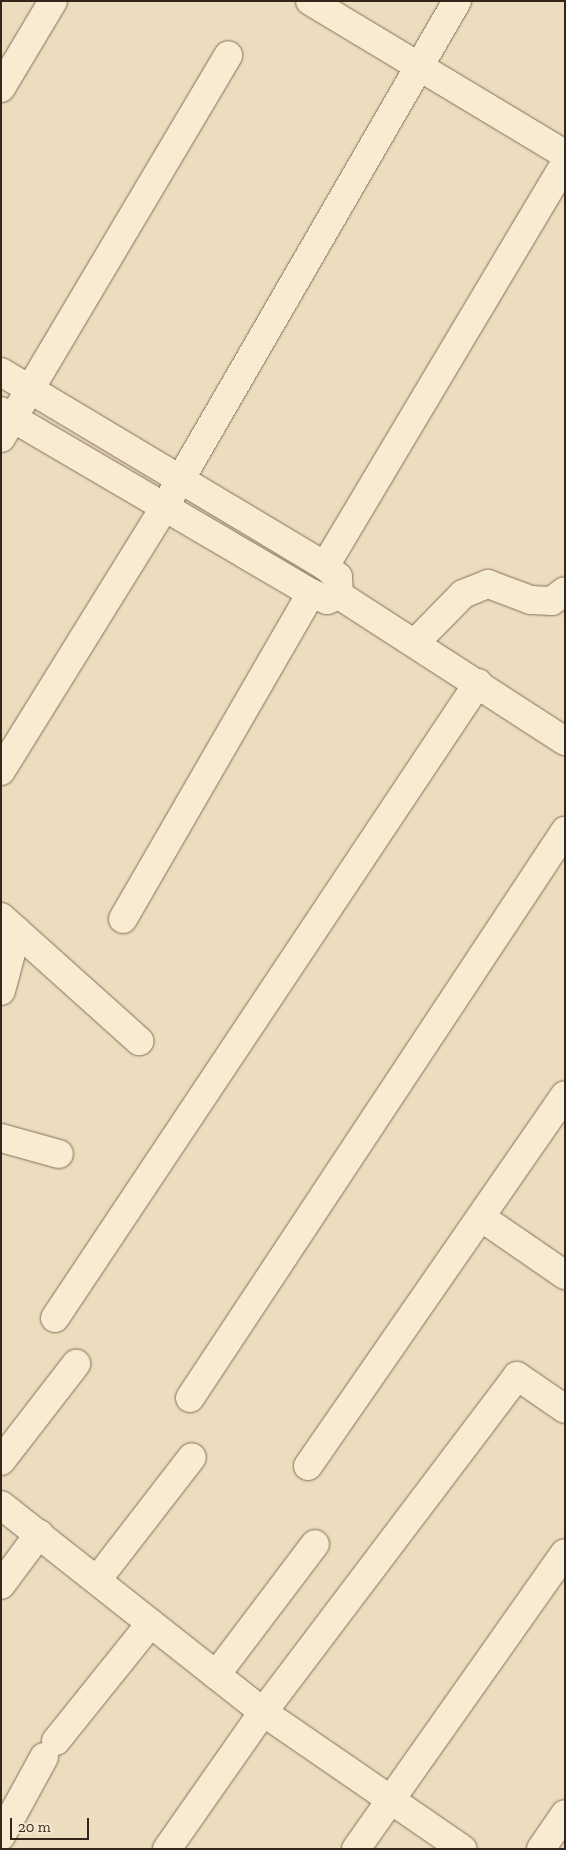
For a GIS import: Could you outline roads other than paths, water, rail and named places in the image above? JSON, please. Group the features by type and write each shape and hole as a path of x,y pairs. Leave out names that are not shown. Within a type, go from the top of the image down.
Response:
{"street":[{"path":"1,88 53,1"},
{"path":"310,1 565,154"},
{"path":"1,771 165,506 457,1"},
{"path":"228,55 28,389 5,422 165,506 311,593 327,600 339,595"},
{"path":"325,566 565,163"},
{"path":"1,372 325,566 338,577 339,595"},
{"path":"416,642 463,594 488,584 531,600 560,600"},
{"path":"123,919 311,593"},
{"path":"339,595 416,642 565,740"},
{"path":"55,1318 478,684"},
{"path":"190,1398 565,831"},
{"path":"1,991 9,924"},
{"path":"9,924 139,1041"},
{"path":"308,1466 482,1218 565,1095"},
{"path":"1,1138 59,1154"},
{"path":"482,1218 565,1275"},
{"path":"1,1461 76,1364"},
{"path":"167,1849 263,1712 517,1376 565,1409"},
{"path":"97,1580 192,1457"},
{"path":"1,1505 263,1712 462,1849"},
{"path":"1,1585 39,1534"},
{"path":"216,1675 315,1544"},
{"path":"356,1849 565,1553"},
{"path":"1,1836 50,1749 151,1623"},
{"path":"541,1849 565,1814"}]}
